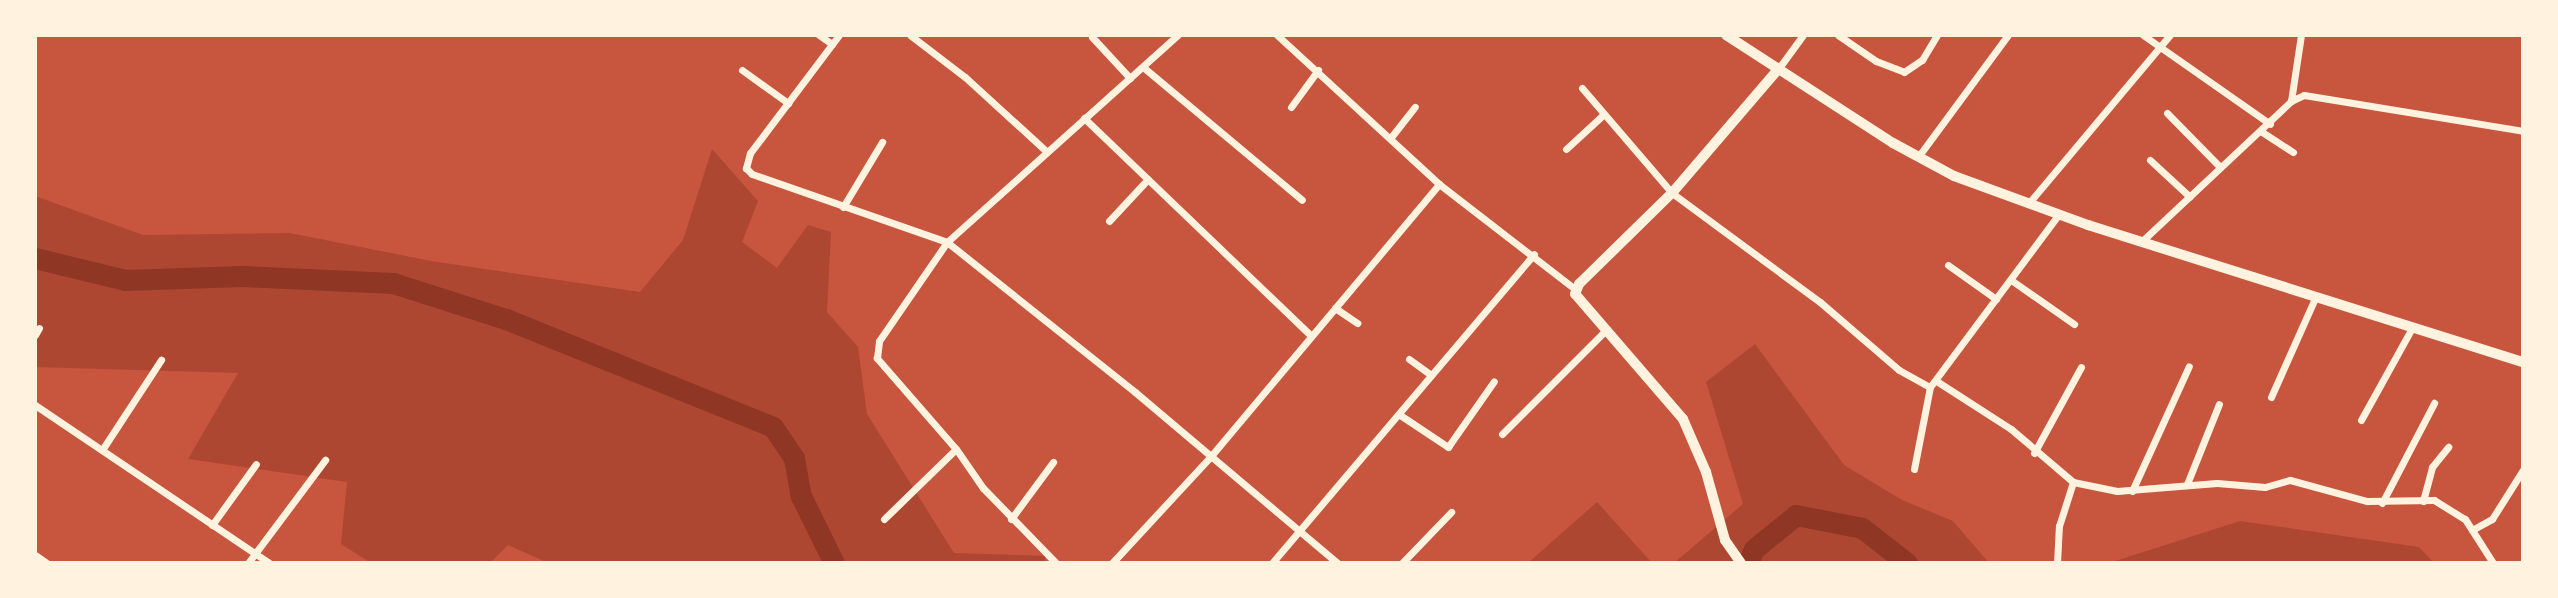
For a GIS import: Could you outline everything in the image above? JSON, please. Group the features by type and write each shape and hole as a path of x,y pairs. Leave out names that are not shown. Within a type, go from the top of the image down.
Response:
{"main road":[{"path":"1726,35 1918,157 2028,204 2315,298 2523,362"},
{"path":"1737,559 1719,525 1706,472 1683,419 1577,298 1576,290 1672,192 1779,68"}],"street":[{"path":"820,35 832,44"},
{"path":"839,35 750,153 746,168 751,174 947,242 1211,456 1337,563"},
{"path":"910,35 965,77 1047,152"},
{"path":"1056,563 1011,519 956,449 877,359 879,341 947,242 1178,35"},
{"path":"1278,35 1392,136 1439,184 1534,254 1576,290"},
{"path":"1779,68 1803,35"},
{"path":"1838,35 1876,61 1904,72 1922,60 1937,35"},
{"path":"1918,157 2008,35"},
{"path":"2143,35 2270,124"},
{"path":"2028,204 2170,35"},
{"path":"2291,101 2301,35"},
{"path":"1092,37 1130,78"},
{"path":"1143,67 1302,200"},
{"path":"742,70 788,103"},
{"path":"1290,107 1318,70"},
{"path":"1582,88 1672,192 1820,302 1899,370 1934,385 2011,429 2034,453 2073,481 2132,491 2187,484 2265,487 2290,480 2382,503 2423,501 2449,506 2473,530 2493,563"},
{"path":"2141,242 2220,167 2262,132 2291,101 2304,95 2523,131"},
{"path":"1392,136 1415,107"},
{"path":"2167,113 2220,167"},
{"path":"1566,149 1603,115"},
{"path":"1084,118 1229,262 1310,335"},
{"path":"2262,132 2293,152"},
{"path":"843,207 882,142"},
{"path":"2150,160 2190,197"},
{"path":"1109,221 1148,179"},
{"path":"1112,563 1211,456 1439,184"},
{"path":"1914,469 1934,385 2058,215"},
{"path":"1272,563 1301,533 1534,254"},
{"path":"1948,265 1996,299"},
{"path":"2011,281 2074,324"},
{"path":"2271,397 2315,298"},
{"path":"1335,308 1357,323"},
{"path":"2361,420 2412,328"},
{"path":"1502,434 1606,330"},
{"path":"1409,359 1431,375"},
{"path":"102,450 161,360"},
{"path":"2132,491 2189,366"},
{"path":"2034,453 2081,367"},
{"path":"1400,415 1448,447 1494,381"},
{"path":"2382,503 2434,403"},
{"path":"2187,484 2219,404"},
{"path":"35,405 269,563"},
{"path":"2423,501 2432,467 2448,447"},
{"path":"884,519 956,449"},
{"path":"248,563 325,460"},
{"path":"1011,519 1053,462"},
{"path":"212,525 256,464"},
{"path":"2473,530 2495,516 2523,470"},
{"path":"2057,563 2061,517 2073,481"},
{"path":"1402,563 1451,512"},
{"path":"35,555 47,563"}],"shaded area":[{"path":"712,149 758,201 742,242 777,268 808,225 831,232 827,312 858,347 867,414 954,553 1045,556 1045,563 548,563 508,545 490,563 371,563 341,544 347,482 188,459 238,373 35,367 35,196 143,235 290,233 431,261 640,292 683,240"},
{"path":"1755,344 1844,465 1902,500 1953,521 1989,563 1674,563 1743,504 1706,382"},
{"path":"1597,502 1652,563 1528,563"},
{"path":"2240,521 2419,547 2434,563 2109,563"}],"waterway":[{"path":"35,258 125,280 242,276 393,283 506,319 773,427 794,458 801,496 834,563"},
{"path":"1748,563 1754,549 1796,515 1862,528 1907,563"}]}
